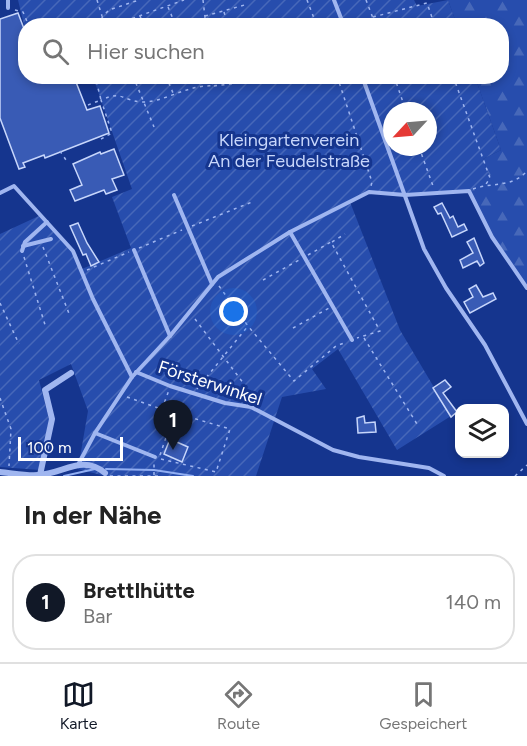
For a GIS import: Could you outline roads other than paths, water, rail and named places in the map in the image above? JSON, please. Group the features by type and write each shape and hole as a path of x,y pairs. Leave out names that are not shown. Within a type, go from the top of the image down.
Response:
{"street":[{"path":"40,475 52,419 45,390 71,373"},
{"path":"0,472 29,476 40,475 79,463 96,465 106,474"}],"lane":[{"path":"8,0 8,9"},
{"path":"334,0 341,18"},
{"path":"365,84 424,249 446,288 485,345 527,424"},
{"path":"0,193 14,186 73,251 93,299 132,377"},
{"path":"405,195 469,191 492,237 527,288"},
{"name":"Försterwinkel","path":"79,463 95,433 132,377 170,336 213,282 290,232 369,192 405,195"},
{"path":"174,195 213,282"},
{"path":"47,222 22,249 51,239"},
{"path":"290,232 352,340"},
{"path":"134,250 170,336"},
{"name":"Försterwinkel","path":"136,372 170,386 225,403 251,407 333,450 359,457 429,468 444,476"},
{"path":"95,433 157,458"}],"waterway":[{"path":"64,476 95,469"},
{"path":"106,469 154,470 193,476"}],"place":[{"name":"Brettlhütte","path":"173,450"}],"park label":[{"name":"Kleingartenverein An der Feudelstraße","path":"289,150"}]}
